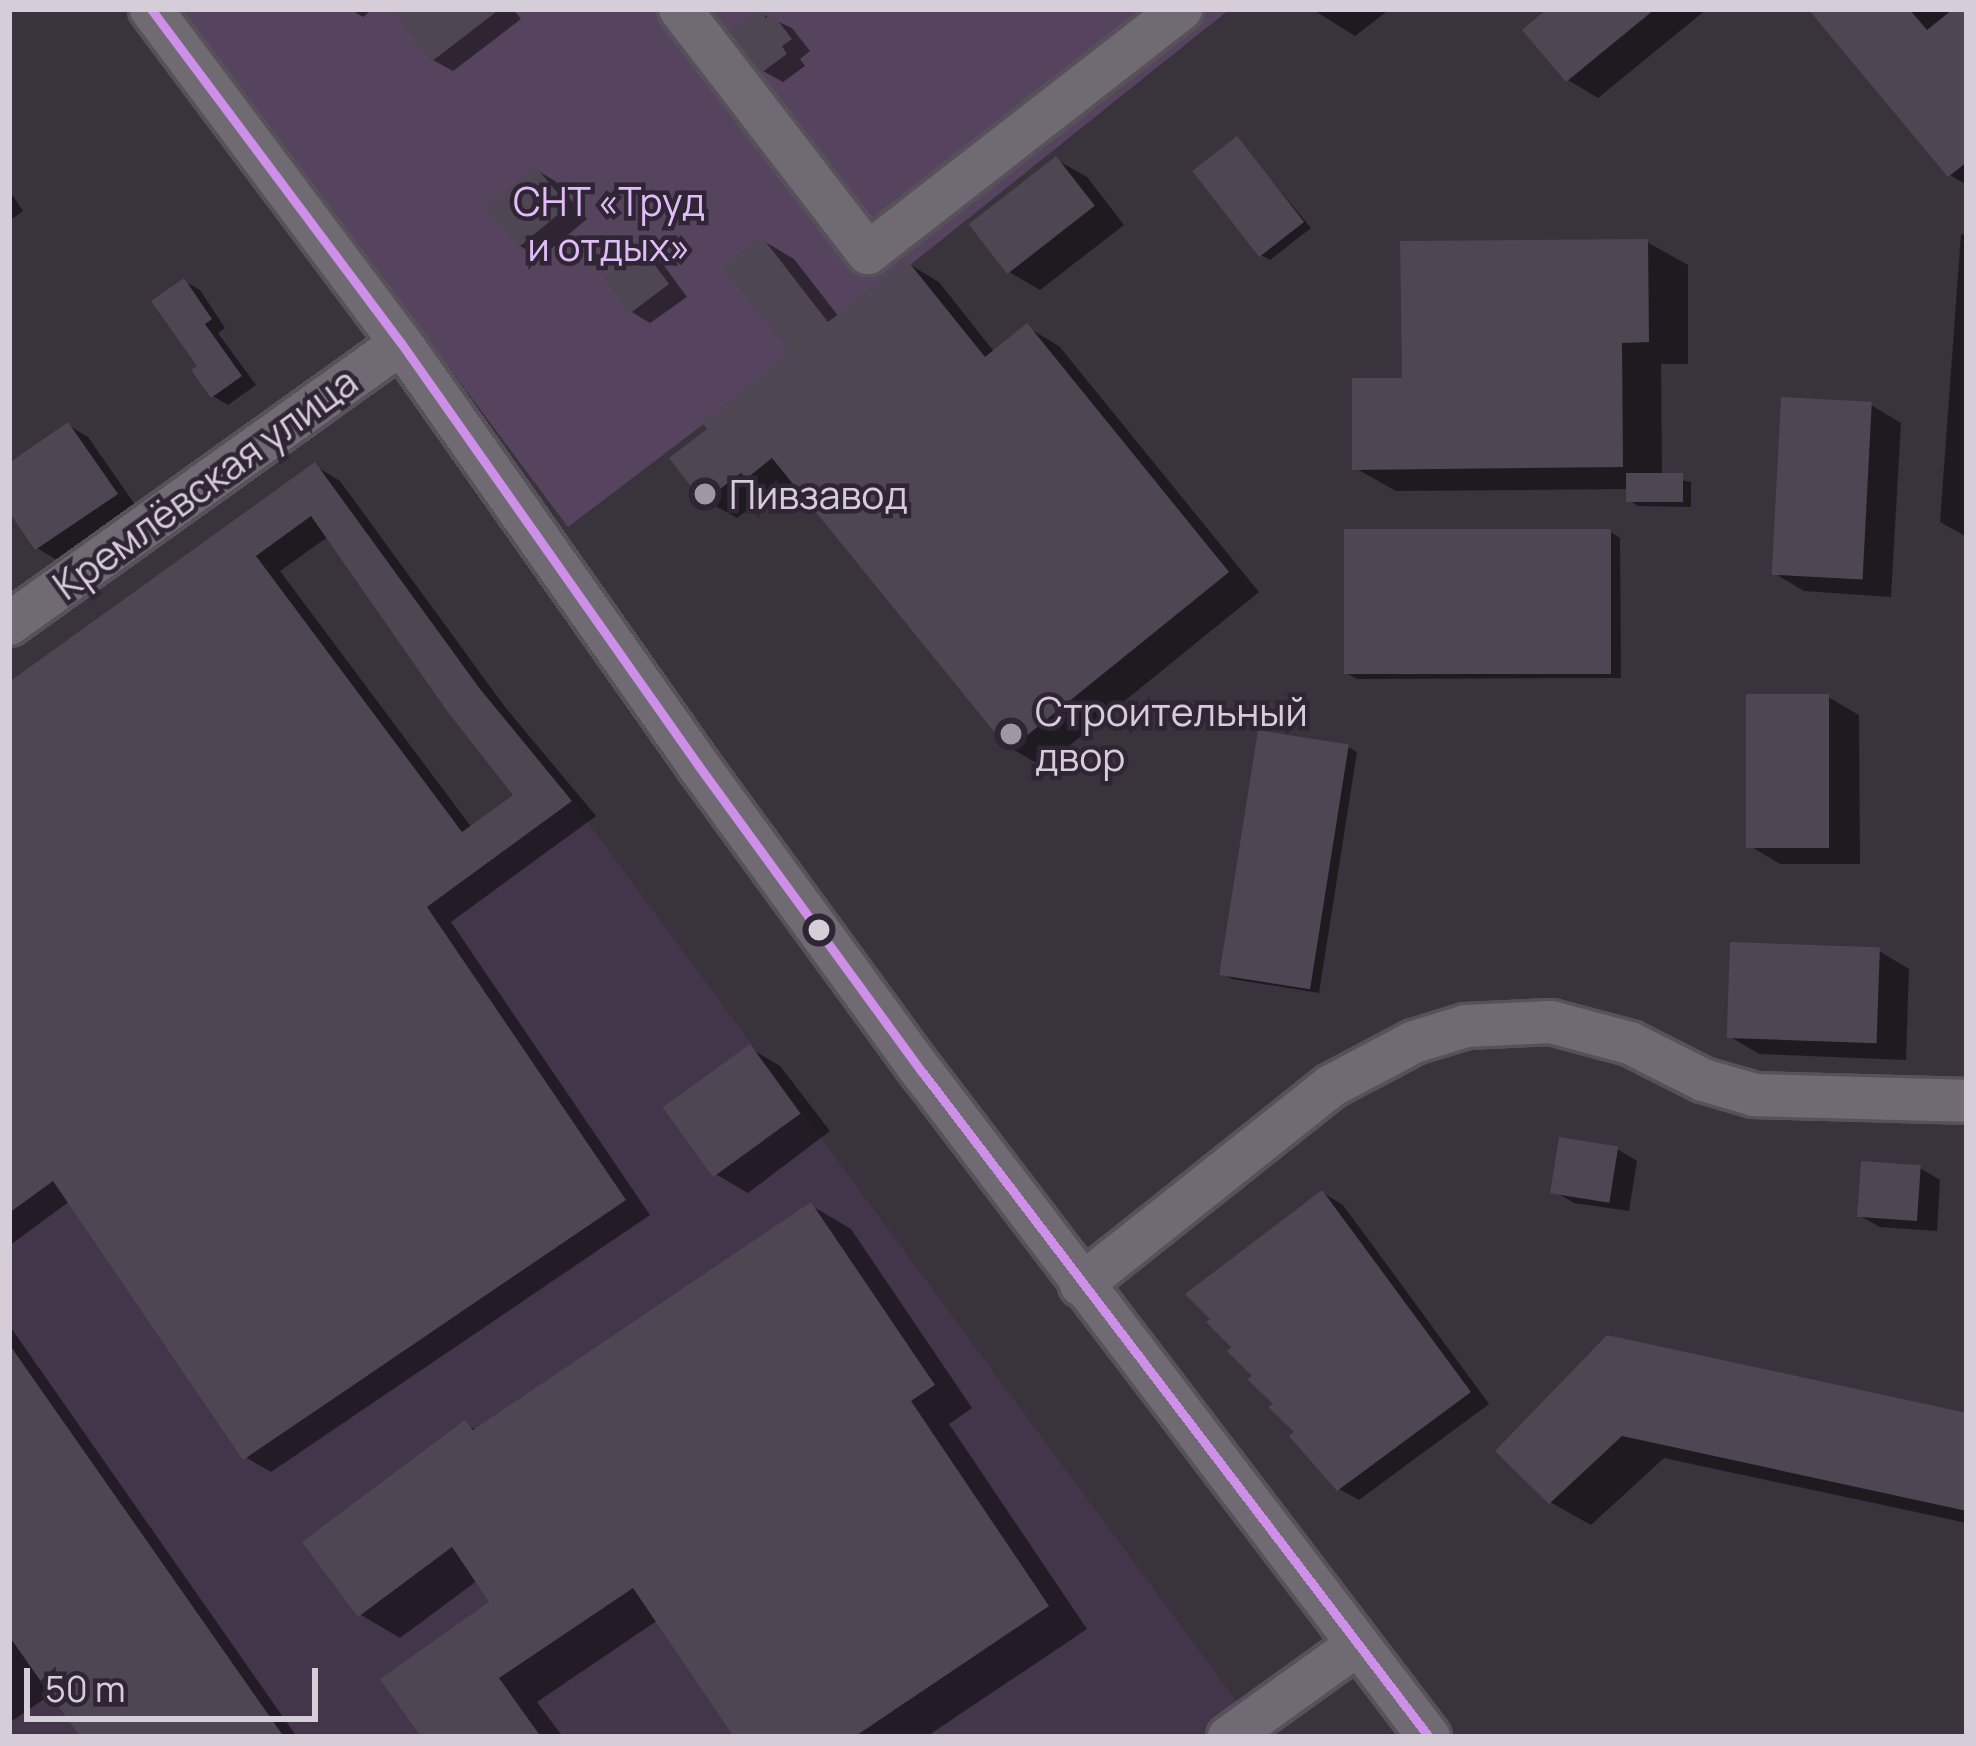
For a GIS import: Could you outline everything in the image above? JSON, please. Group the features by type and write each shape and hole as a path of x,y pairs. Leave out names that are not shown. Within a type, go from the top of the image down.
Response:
{"street":[{"path":"151,9 401,343 712,784 1082,1285 1429,1737"},
{"path":"680,9 868,253 1181,9"},
{"name":"Кремлёвская улица","path":"9,624 401,343"},
{"path":"1082,1285 1331,1086 1414,1042 1466,1026 1551,1022 1630,1043 1703,1080 1754,1095 1967,1101"},
{"path":"1229,1737 1357,1646"}],"shaded area":[{"path":"572,801 1263,1737 9,1737 9,1213"}],"green space":[{"name":"СНТ «Труд и отдых»","path":"181,9 1230,9 859,306 568,527"}],"building":[{"path":"390,9 500,9 431,62"},
{"path":"759,9 766,18 772,13 792,39 782,46 787,54 761,73 730,32"},
{"path":"1547,9 1655,9 1566,82 1522,30"},
{"path":"1808,9 1909,9 1927,30 1953,9 1967,9 1967,162 1948,177"},
{"path":"1237,136 1304,222 1259,257 1192,171"},
{"path":"1056,156 1095,206 1007,274 969,224"},
{"path":"535,166 568,206 519,248 485,208"},
{"path":"762,237 828,322 907,260 985,357 1027,323 1229,572 1009,750 772,458 746,479 741,473 703,502 669,458 707,429 702,423 789,353 722,267"},
{"path":"1648,239 1649,342 1622,343 1623,467 1352,470 1352,378 1402,378 1400,241"},
{"path":"642,248 669,284 630,313 603,277"},
{"path":"184,278 212,319 205,324 242,376 211,398 191,370 197,366 151,301"},
{"path":"1781,397 1872,402 1863,580 1772,575"},
{"path":"68,422 118,494 35,550 9,512 9,463"},
{"path":"315,462 480,689 572,801 427,907 626,1200 243,1460 53,1181 9,1213 9,682","holes":["311,516 447,711 513,795 462,832 256,556"]},
{"path":"1626,473 1683,473 1683,502 1626,502"},
{"path":"1344,529 1611,529 1611,674 1344,674"},
{"path":"1746,694 1829,694 1829,848 1746,848"},
{"path":"1258,730 1349,744 1310,989 1219,975"},
{"path":"1730,942 1880,947 1877,1043 1727,1038"},
{"path":"750,1044 801,1114 713,1177 663,1107"},
{"path":"1559,1137 1618,1146 1609,1203 1550,1193"},
{"path":"1861,1161 1921,1165 1917,1221 1857,1217"},
{"path":"1322,1190 1471,1392 1337,1491 1289,1436 1294,1432 1247,1379 1252,1376 1227,1351 1231,1347 1206,1322 1210,1319 1185,1294"},
{"path":"811,1202 935,1385 911,1401 1049,1606 854,1737 734,1737 633,1588 499,1678 541,1737 421,1737 380,1679 489,1602 452,1547 358,1617 302,1542 465,1420 473,1430"},
{"path":"1607,1335 1967,1413 1967,1511 1622,1436 1549,1504 1495,1451"},
{"path":"9,1344 284,1737 80,1737 9,1636"}],"transit line":[{"path":"151,9 401,343 698,765 923,1073 1429,1737"}],"place":[{"name":"Пивзавод","path":"705,494"},
{"name":"Строительный двор","path":"1011,734"}]}
